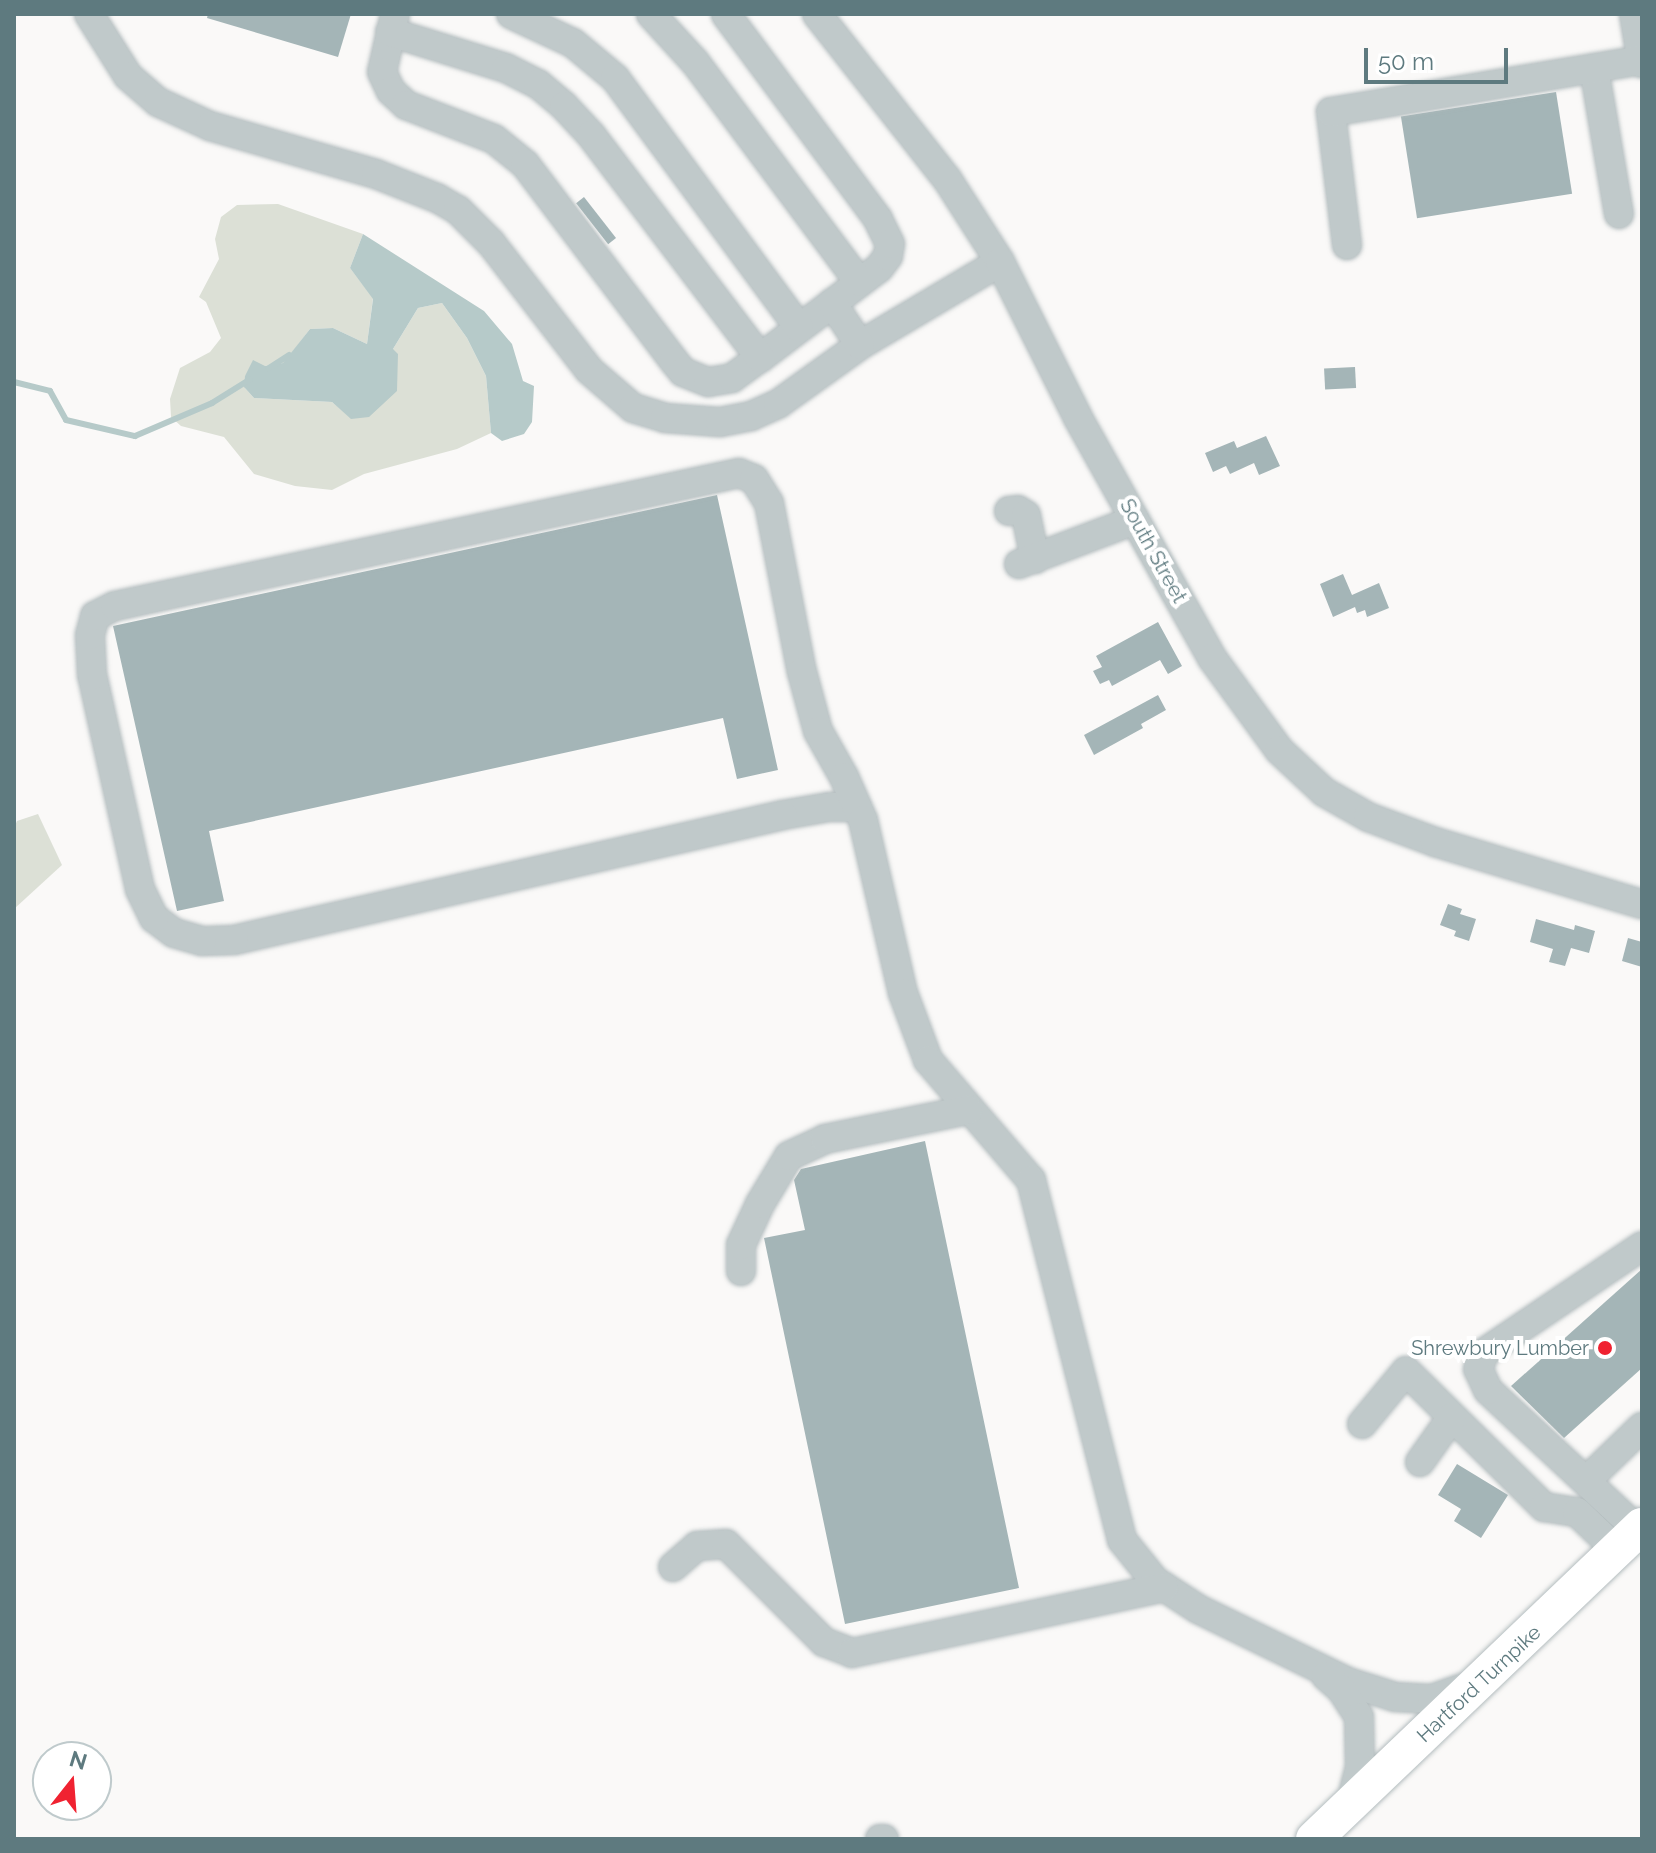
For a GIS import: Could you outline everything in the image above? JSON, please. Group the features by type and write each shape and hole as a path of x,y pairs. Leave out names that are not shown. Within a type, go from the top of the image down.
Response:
{"main road":[{"name":"Hartford Turnpike","path":"1314,1839 1485,1680 1633,1536"}],"street":[{"path":"89,14 128,76 158,102 210,126 376,174 437,198 458,210 491,243 589,370 633,408 694,423 751,416 778,404 860,345 1000,262"},
{"path":"511,14 573,43 615,78 799,328"},
{"path":"651,14 695,62 859,282"},
{"path":"726,14 887,233 890,244 888,256 859,282 760,358 720,382 695,379 683,372 525,164 494,139 406,105 391,91 382,72 392,23 506,68 538,84 591,135 760,358"},
{"name":"South Street","path":"817,14 947,179 1000,262 1078,418 1135,520 1234,690 1279,750 1324,792 1343,805 1395,829 1636,897"},
{"path":"1347,245 1331,112 1642,62 1634,14"},
{"path":"1594,68 1619,214"},
{"path":"832,303 860,345"},
{"path":"857,807 829,807 783,815 234,940 202,941 174,933 154,918 140,889 92,675 90,635 95,616 115,606 739,473 754,479 769,503 802,672 818,731 857,807 903,993 928,1060 1031,1180 1122,1540 1164,1587 1198,1609 1235,1624 1316,1668 1395,1697 1432,1699 1485,1680"},
{"path":"1009,511 1018,510 1026,515 1027,561 1135,520"},
{"path":"741,1271 741,1245 760,1204 789,1156 825,1139 968,1110"},
{"path":"1633,1536 1586,1481 1488,1390 1478,1369 1485,1352 1642,1246"},
{"path":"1362,1424 1406,1371 1544,1507 1577,1512 1633,1536"},
{"path":"1420,1462 1452,1417"},
{"path":"1586,1481 1642,1427"},
{"path":"673,1567 697,1546 726,1544 824,1642 852,1653 1164,1587"},
{"path":"1316,1668 1341,1689 1359,1717 1360,1767 1350,1806"}],"shaded area":[{"path":"278,204 363,234 350,268 373,298 367,344 333,328 310,329 284,363 265,366 245,376 245,388 254,398 332,402 351,418 418,308 442,303 467,338 486,376 491,433 457,449 364,474 332,490 295,486 254,474 224,437 181,426 171,417 170,399 180,368 210,352 221,338 206,302 199,297 219,259 215,239 221,217 237,205"},
{"path":"363,234 484,311 512,344 523,381 534,386 532,422 524,434 502,441 491,433 486,376 467,338 442,303 418,308 393,349 398,354 397,391 369,417 351,419 332,402 254,398 244,387 245,376 253,360 265,366 283,363 310,329 333,328 367,344 373,299 350,268"},
{"path":"38,814 62,865 14,909 14,828 17,821"}],"building":[{"path":"208,14 351,14 338,57 207,18"},
{"path":"1556,92 1572,194 1417,218 1401,117"},
{"path":"584,197 616,238 608,244 576,203"},
{"path":"1355,367 1356,388 1325,390 1324,369"},
{"path":"1266,436 1280,466 1259,475 1254,463 1230,474 1226,466 1213,472 1205,453 1234,441 1237,448"},
{"path":"717,495 778,770 737,779 723,718 209,831 224,901 177,911 113,626"},
{"path":"1343,574 1352,595 1379,583 1389,608 1367,617 1365,610 1357,613 1355,607 1333,617 1320,584"},
{"path":"1158,622 1182,666 1168,674 1160,660 1112,686 1109,680 1100,684 1093,671 1102,667 1096,656"},
{"path":"1158,695 1166,710 1141,724 1143,728 1094,755 1084,735"},
{"path":"1448,904 1462,909 1460,914 1476,919 1469,941 1454,936 1456,931 1440,925"},
{"path":"1536,919 1574,930 1575,925 1595,931 1589,953 1571,948 1565,966 1549,962 1553,949 1530,942"},
{"path":"1628,938 1642,942 1642,967 1622,961"},
{"path":"925,1141 1019,1588 845,1624 764,1238 805,1230 794,1180 801,1169"},
{"path":"1642,1269 1642,1368 1564,1438 1511,1386"},
{"path":"1457,1464 1508,1495 1481,1538 1454,1521 1461,1509 1438,1495"}],"waterway":[{"path":"269,368 289,355"},
{"path":"14,382 50,391 66,420 135,436 212,403 249,380"}],"place":[{"name":"Shrewbury Lumber","path":"1605,1348"}]}
